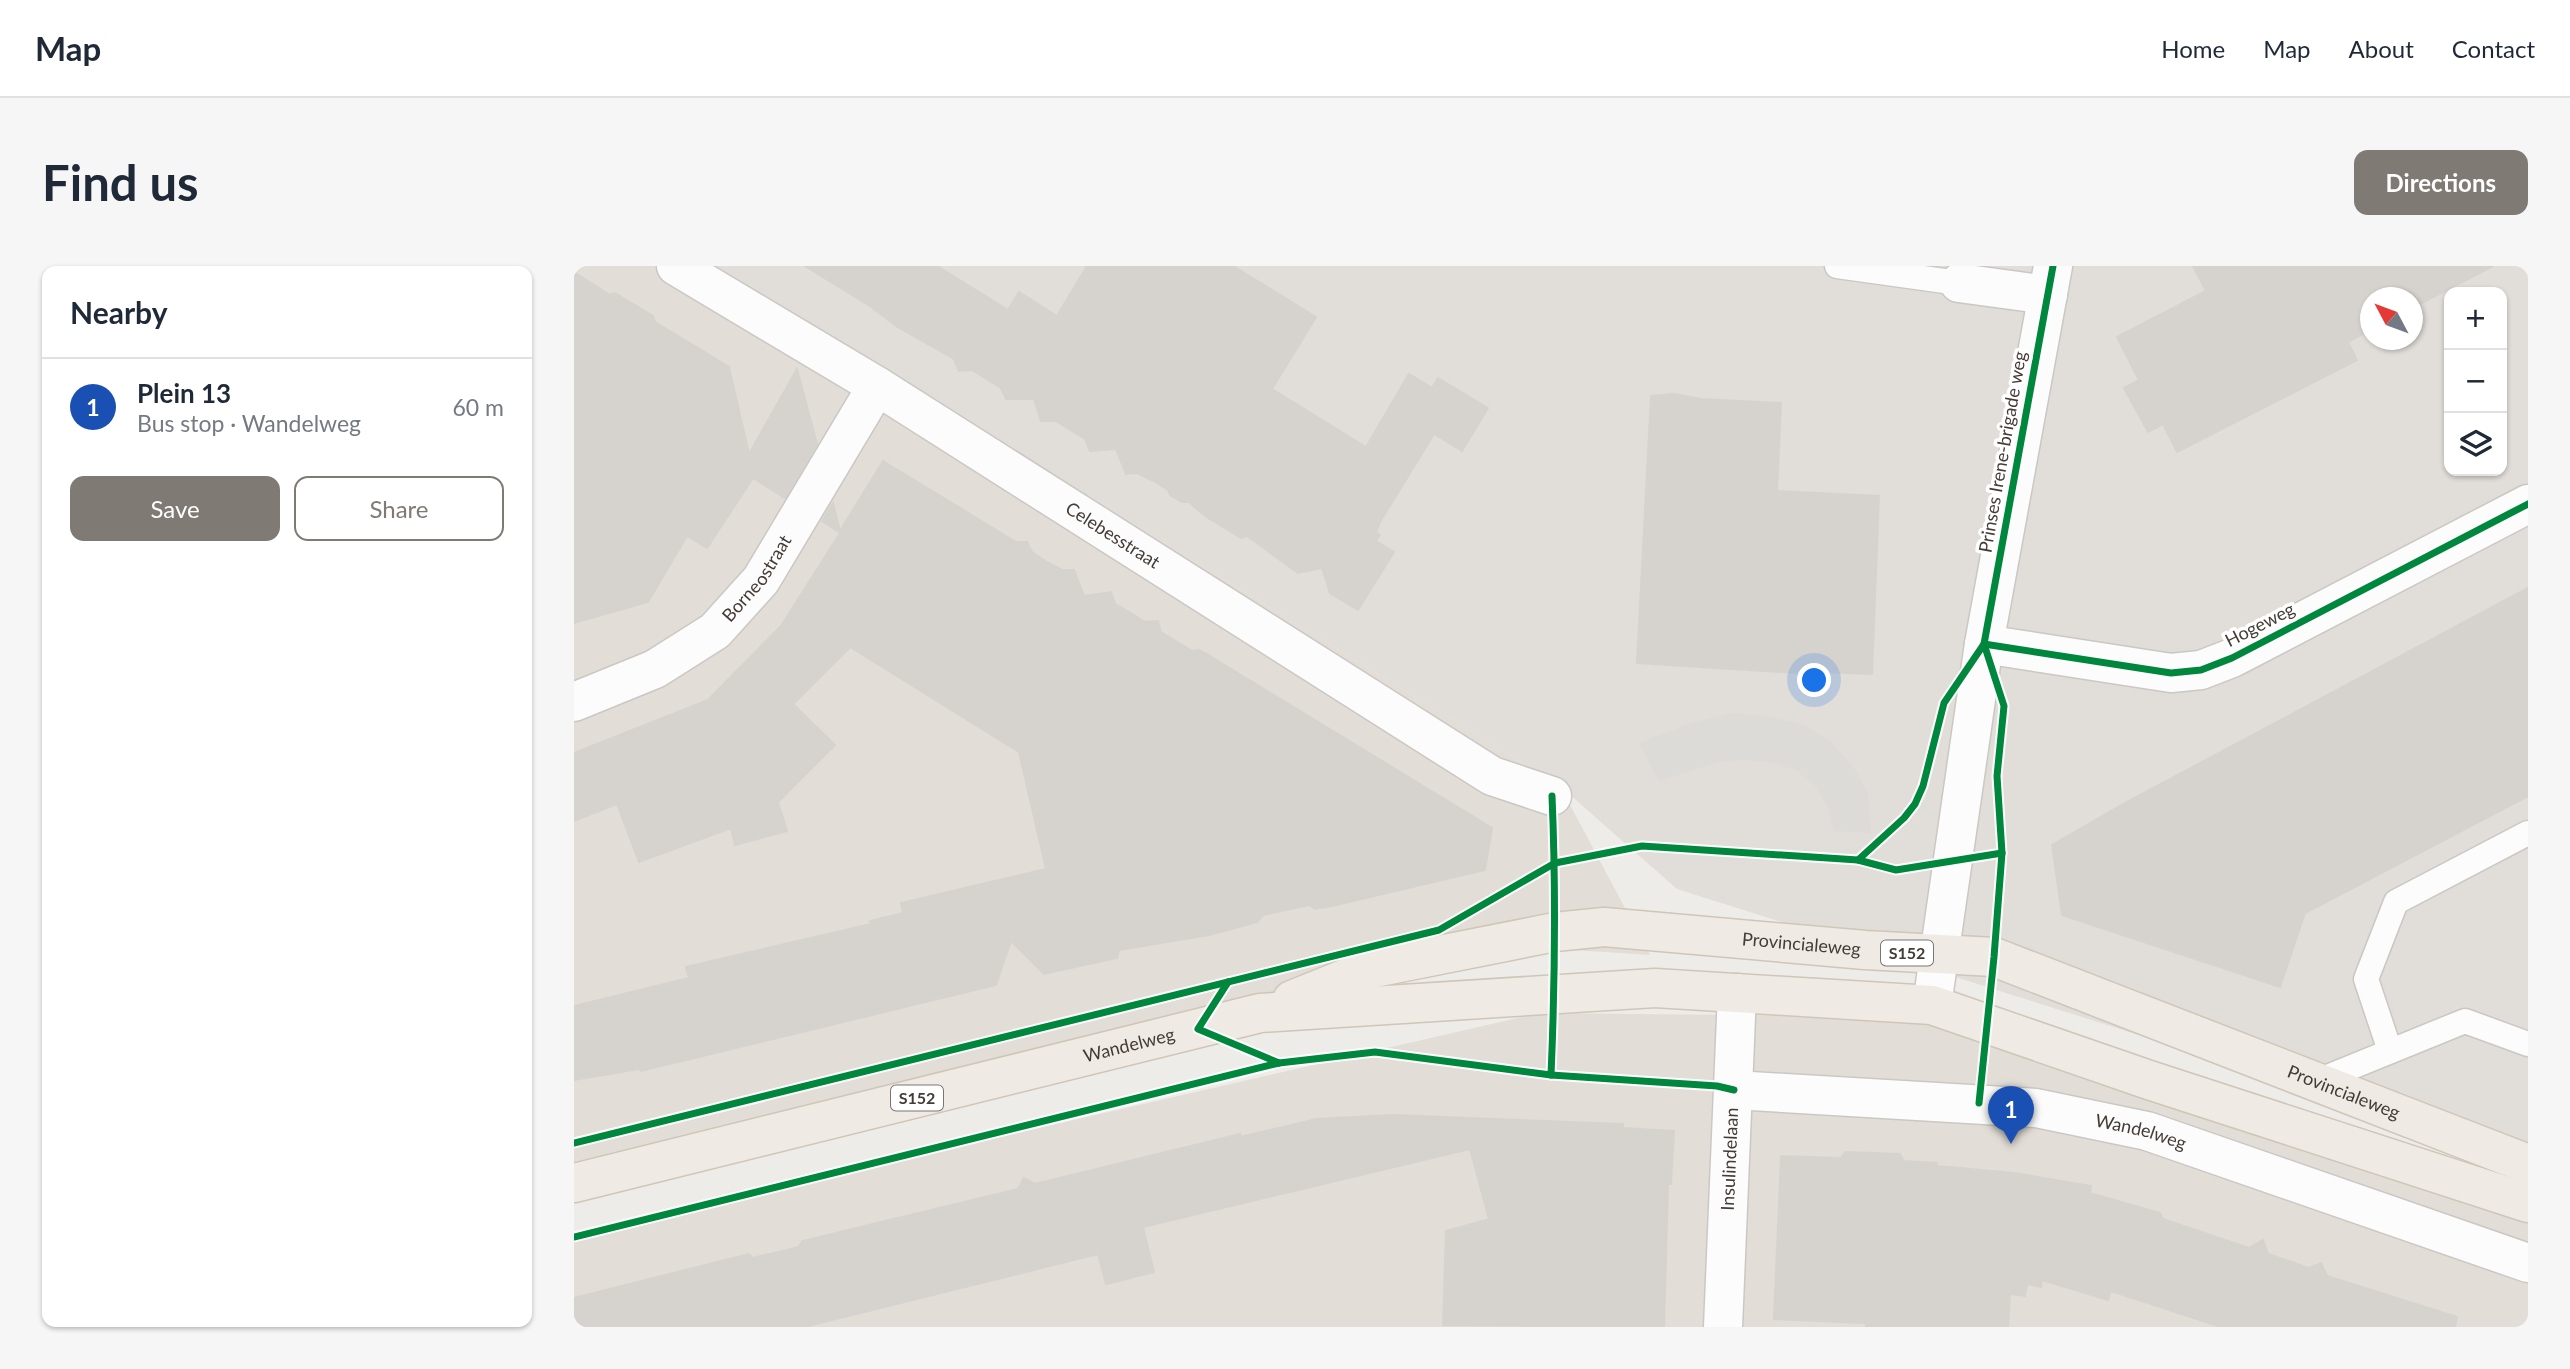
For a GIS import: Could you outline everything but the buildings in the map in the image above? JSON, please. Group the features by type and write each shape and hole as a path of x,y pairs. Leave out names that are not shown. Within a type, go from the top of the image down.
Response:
{"main road":[{"name":"Provincialeweg","path":"1260,1013 1369,969 1555,932 1604,927 1938,955 1994,957 2528,1164"},
{"name":"Wandelweg","path":"574,1183 1260,1013 1655,988 1737,993"},
{"name":"S152","path":"1737,993 1932,1005 2149,1080 2528,1202"}],"street":[{"name":"Celebesstraat","path":"676,266 877,386 1492,776 1552,796"},
{"path":"1961,274 2051,280"},
{"name":"Prinses Irene-brigade weg","path":"1932,1005 1984,644 2051,280"},
{"name":"Borneostraat","path":"574,702 655,669 715,631 761,580 877,386"},
{"name":"Hogeweg","path":"1984,644 2171,673 2201,670 2232,658 2528,504"},
{"name":"Insulindelaan","path":"1723,1327 1737,993"},
{"name":"Wandelweg","path":"1734,1090 2036,1108 2147,1131 2528,1263"}],"lane":[{"path":"1837,266 1961,274"},
{"path":"2390,1051 2366,979 2396,902 2528,833"},
{"path":"2315,1082 2465,1021 2528,1044"}],"shaded area":[{"path":"574,266 715,266 1560,786 1650,955 1527,947 574,1171"},
{"path":"715,266 2528,266 2528,1158 1677,889 1560,786"},
{"path":"1729,713 1763,715 1804,725 1830,741 1855,769 1868,793 1871,833 1834,831 1828,807 1815,786 1796,770 1775,763 1721,761 1659,781 1639,743 1691,723"},
{"path":"1539,1013 1909,1017 2528,1213 2528,1327 574,1327 574,1235"}],"cycle path":[{"path":"1858,860 1904,818 1915,804 1923,786 1944,703 1984,644 2053,266"},
{"path":"1984,644 2171,673 2201,670 2232,658 2528,504"},
{"path":"1979,1103 2002,853 1997,776 2004,706 1984,644"},
{"path":"1551,1075 1555,936 1552,796"},
{"path":"574,1143 1439,930 1555,863 1642,846 1858,860 1896,870 2002,853"},
{"path":"1228,982 1198,1029 1279,1063"},
{"path":"574,1237 1279,1063 1375,1052 1551,1075 1717,1086 1734,1090"}],"place":[{"name":"Plein 13","path":"2011,1144"}]}
